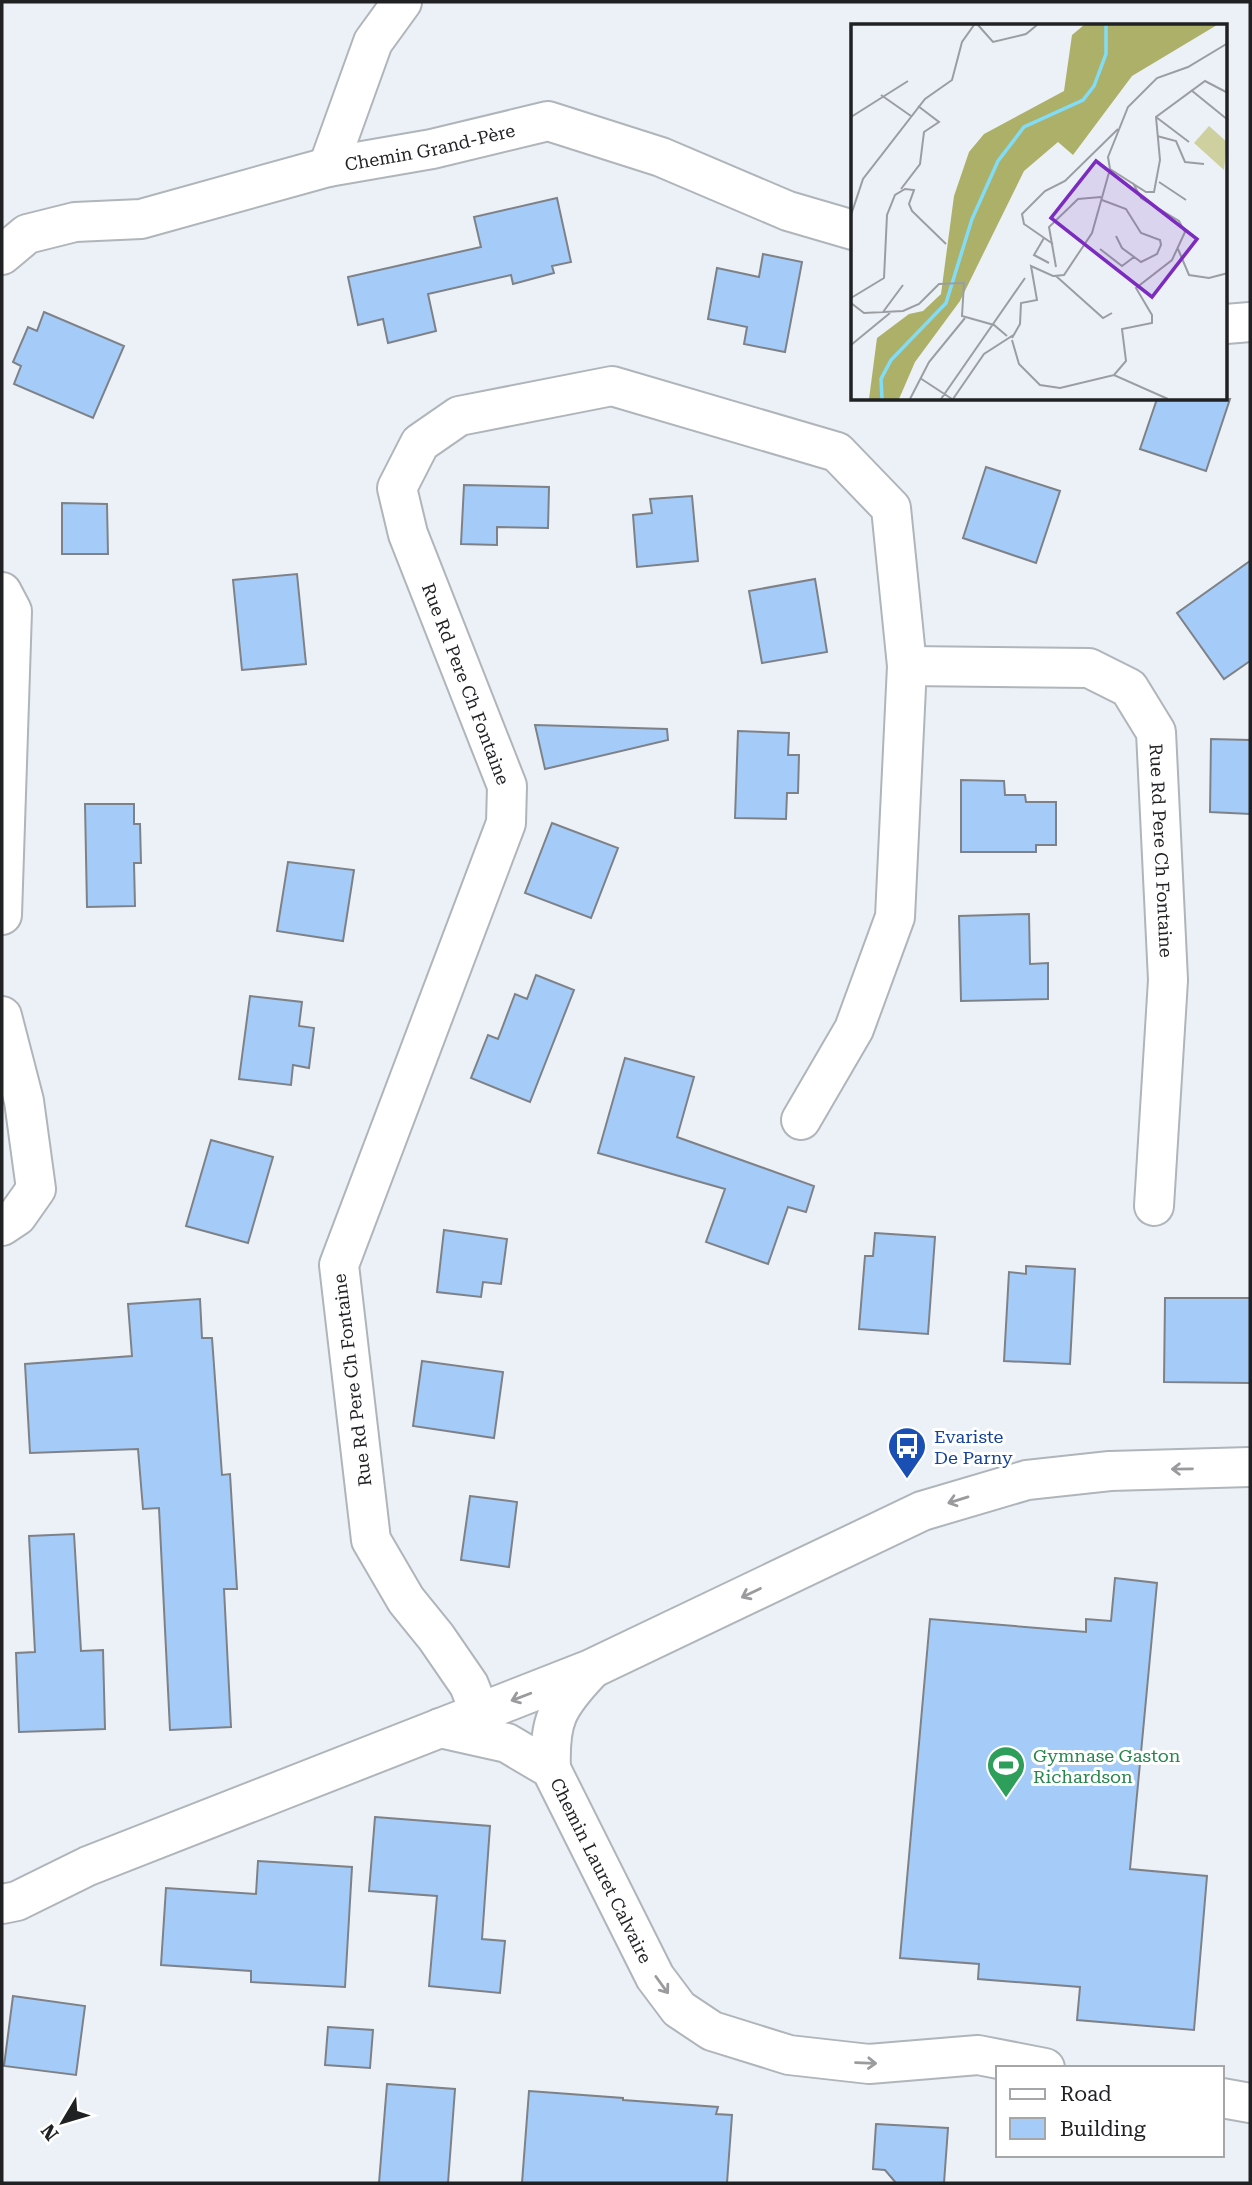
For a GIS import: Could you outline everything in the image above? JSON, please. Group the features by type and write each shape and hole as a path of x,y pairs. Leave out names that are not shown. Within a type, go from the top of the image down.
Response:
{"street":[{"path":"328,167 373,42 402,2"},
{"name":"Chemin Grand-Père","path":"2,255 27,234 75,222 141,219 328,167 432,149 548,121 661,157 788,211 851,229"},
{"path":"1228,324 1250,322"},
{"name":"Rue Rd Pere Ch Fontaine","path":"480,1713 469,1685 406,1600 371,1540 339,1265 506,823 507,786 408,534 397,488 420,443 459,416 612,386 837,452 891,508 907,666 895,917 854,1029 801,1120"},
{"path":"2,592 12,611 2,915"},
{"name":"Rue Rd Pere Ch Fontaine","path":"907,666 1089,668 1129,688 1156,732 1168,980 1154,1206"},
{"path":"2,1016 24,1101 36,1189 16,1216 2,1226"},
{"path":"2,1903 17,1901 88,1866 591,1669 935,1507 1027,1480 1110,1471 1250,1467"},
{"path":"551,1769 553,1723 565,1697 591,1669"},
{"name":"Chemin Lauret Calvaire","path":"440,1728 507,1743 551,1769 655,1977 680,2009 712,2031 789,2055 869,2064 978,2056 1034,2066"},
{"path":"1224,2098 1250,2103"}],"building":[{"path":"557,198 571,262 552,266 554,273 513,284 511,275 428,294 436,331 388,343 383,319 358,325 348,277 481,247 474,217"},
{"path":"763,254 802,262 785,352 744,344 747,327 708,319 717,268 759,277"},
{"path":"44,312 124,346 93,418 14,384 21,366 13,362 28,327 37,331"},
{"path":"1230,399 1206,471 1140,449 1156,401"},
{"path":"986,467 1060,491 1036,563 963,538"},
{"path":"464,485 549,487 548,528 497,527 497,545 461,544"},
{"path":"692,496 698,561 637,567 633,515 652,513 650,499"},
{"path":"62,503 107,504 108,554 62,554"},
{"path":"1250,561 1250,661 1224,679 1177,613"},
{"path":"297,574 306,664 242,670 233,580"},
{"path":"815,579 827,652 762,663 749,591"},
{"path":"535,725 667,729 668,740 545,769"},
{"path":"738,731 789,733 788,755 799,755 798,793 787,793 786,819 735,818"},
{"path":"1211,739 1250,740 1250,814 1210,812"},
{"path":"961,780 1004,781 1005,795 1025,795 1026,802 1056,802 1056,845 1036,845 1036,852 961,852"},
{"path":"85,804 134,804 134,824 140,824 141,863 134,863 135,906 87,907"},
{"path":"552,823 618,848 591,918 525,893"},
{"path":"288,862 354,870 343,941 277,931"},
{"path":"1029,914 1030,964 1048,963 1048,999 961,1001 959,916"},
{"path":"536,975 574,990 530,1102 471,1078 488,1035 498,1039 515,994 527,999"},
{"path":"250,996 302,1002 299,1026 314,1028 309,1068 293,1065 291,1085 239,1079"},
{"path":"625,1058 694,1077 677,1137 814,1186 806,1212 788,1207 768,1264 706,1242 725,1189 598,1153"},
{"path":"211,1140 273,1157 248,1243 186,1226"},
{"path":"444,1230 507,1239 501,1284 483,1282 481,1297 437,1292"},
{"path":"875,1233 935,1237 928,1334 859,1329 865,1256 873,1256"},
{"path":"1026,1266 1075,1269 1070,1364 1004,1361 1009,1272 1026,1274"},
{"path":"1165,1298 1250,1298 1250,1383 1164,1382"},
{"path":"200,1299 202,1338 212,1338 222,1475 230,1474 237,1589 224,1589 231,1727 170,1730 159,1508 143,1509 138,1449 30,1453 25,1364 132,1356 128,1304"},
{"path":"422,1361 503,1372 494,1438 413,1426"},
{"path":"470,1496 517,1502 509,1567 461,1560"},
{"path":"74,1534 81,1651 103,1650 105,1729 19,1732 16,1653 35,1652 29,1536"},
{"path":"1115,1578 1157,1583 1130,1869 1207,1876 1194,2030 1077,2020 1080,1987 978,1979 979,1964 900,1958 930,1619 1086,1632 1086,1619 1111,1621"},
{"path":"375,1817 490,1826 482,1939 505,1941 500,1993 429,1986 437,1896 369,1891"},
{"path":"258,1861 352,1867 345,1987 251,1982 251,1971 161,1965 166,1888 256,1894"},
{"path":"13,1996 85,2006 76,2075 4,2066"},
{"path":"328,2027 373,2030 370,2068 325,2065"},
{"path":"387,2084 455,2089 448,2183 379,2183"},
{"path":"529,2091 718,2107 716,2114 732,2115 727,2183 522,2183"},
{"path":"876,2124 948,2128 944,2183 896,2183 885,2170 873,2169"}],"place":[{"name":"Evariste De Parny","path":"907,1480"},
{"name":"Gymnase Gaston Richardson","path":"1006,1799"}]}
